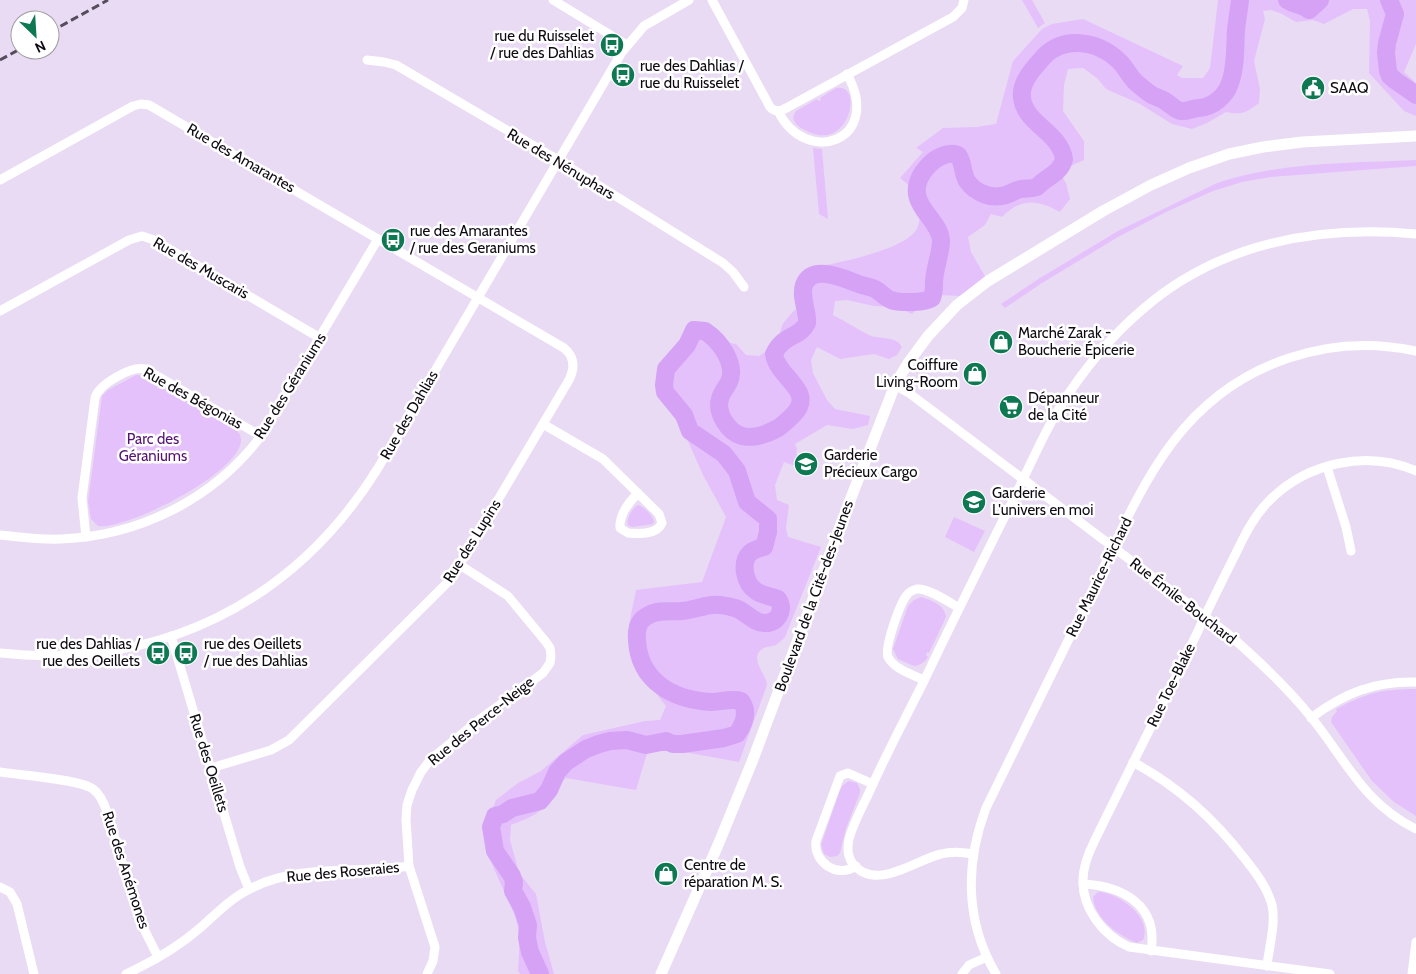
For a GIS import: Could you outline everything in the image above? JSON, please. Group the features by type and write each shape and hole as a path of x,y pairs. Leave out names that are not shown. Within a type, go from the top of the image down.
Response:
{"main road":[{"name":"Boulevard de la Cité-des-Jeunes","path":"660,974 718,845 752,762 854,490 896,385 908,363 928,336 957,305 975,291 1070,230 1168,177 1229,154 1263,147 1302,142 1416,136"}],"street":[{"path":"553,0 627,45"},
{"name":"Rue des Dahlias","path":"0,652 33,655 82,654 135,646 171,636 226,613 264,591 294,569 338,524 355,503 378,468 627,45 644,26 689,0"},
{"path":"712,0 770,107 778,111 953,17 962,8 964,0"},
{"name":"Rue des Nénuphars","path":"367,60 396,66 558,160 723,263 733,272 744,287"},
{"path":"778,111 789,128 809,140 822,142 840,137 854,123 858,110 856,95 848,74"},
{"name":"Rue des Amarantes","path":"0,180 133,106 146,104 478,297"},
{"path":"973,854 952,852 939,854 882,875 868,875 856,866 848,853 849,840 873,784 1050,425 1080,378 1129,321 1171,287 1209,266 1233,256 1290,239 1322,234 1354,231 1416,234"},
{"name":"Rue des Muscaris","path":"0,310 129,240 142,236 154,240 320,338"},
{"name":"Rue des Géraniums","path":"0,535 36,539 86,537 130,528 181,506 206,490 242,458 261,436 378,239"},
{"name":"Rue des Lupins","path":"211,768 270,750 289,740 439,593 460,565 572,374 574,365 571,356 564,348 478,297"},
{"name":"Rue Maurice-Richard","path":"996,974 987,957 973,906 971,878 973,854 979,827 986,808 1152,471 1198,411 1230,385 1271,364 1299,354 1351,346 1379,346 1416,351"},
{"name":"Rue des Bégonias","path":"86,537 82,493 95,398 99,390 106,384 131,370 145,369 261,436"},
{"name":"Rue Émile-Bouchard","path":"896,385 1233,639 1269,671 1311,718 1370,797 1391,814 1416,829"},
{"path":"543,424 603,459 661,516 661,526 655,531 628,533 620,528 620,522 624,513 630,502 638,494"},
{"name":"Rue Toe-Blake","path":"1330,974 1129,948 1105,932 1090,908 1083,884 1084,871 1089,853 1204,616 1246,533 1261,509 1289,484 1327,466 1349,461 1370,460 1416,471"},
{"path":"1327,466 1351,551"},
{"name":"Rue des Perce-Neige","path":"427,974 434,957 434,943 410,866 406,809 415,783 424,766 479,720 543,672 551,660 551,652 548,645 513,602 502,591 460,565"},
{"path":"924,680 895,664 888,657 888,642 904,599 910,592 919,589 934,594 959,608"},
{"name":"Rue des Oeillets","path":"171,636 240,867 249,889"},
{"path":"1311,718 1335,702 1365,688 1398,682 1416,682"},
{"path":"1133,762 1171,784 1206,814 1223,832 1263,884 1273,911 1266,966"},
{"name":"Rue des Anémones","path":"0,772 80,783 91,787 98,794 107,812 139,919 158,957"},
{"path":"856,866 845,870 828,866 817,857 816,841 840,776 848,773 873,784"},
{"name":"Rue des Roseraies","path":"126,974 184,941 227,904 249,889 268,881 293,874 410,866"},
{"path":"1083,884 1112,888 1133,899 1144,912 1149,925 1152,942 1151,951"},
{"path":"0,887 10,892 17,904 34,974"},
{"path":"1412,974 1416,942"},
{"path":"962,974 969,965 987,957"}],"green space":[{"path":"1022,0 1032,0 1045,23 1038,28"},
{"path":"1218,0 1416,0 1416,44 1404,72 1416,83 1416,116 1404,111 1369,73 1370,21 1367,9 1353,9 1324,24 1313,20 1296,22 1271,10 1263,11 1265,19 1254,61 1260,89 1259,103 1244,112 1226,112 1192,129 1172,124 1140,104 1106,89 1097,78 1083,68 1068,69 1064,85 1063,111 1084,141 1084,160 1059,171 1066,183 1070,199 1060,212 1044,205 1030,202 1016,206 1002,217 991,214 985,225 968,237 971,252 986,278 962,296 938,295 922,303 912,314 898,307 874,306 847,300 835,301 833,315 869,335 892,339 902,347 897,355 889,359 874,354 840,359 817,347 811,360 813,373 827,400 835,409 870,416 868,425 853,429 827,425 795,444 796,454 810,460 806,470 784,462 775,485 777,500 789,505 786,528 788,537 821,547 785,637 776,645 764,648 757,656 757,661 767,685 739,762 656,747 648,750 636,790 566,778 542,809 533,816 511,825 510,840 519,873 536,894 545,942 554,974 520,974 518,971 520,935 515,916 486,851 485,829 496,800 518,783 541,771 583,735 645,721 660,720 666,706 641,672 632,653 630,643 630,621 636,590 702,582 726,517 703,475 683,430 665,405 658,386 658,372 663,361 675,350 690,329 702,326 707,326 717,335 730,343 736,344 746,355 759,356 778,344 783,323 801,302 799,284 808,269 869,255 886,249 912,235 918,226 920,217 916,191 900,178 923,152 916,148 943,128 996,124 1013,61 1042,29 1052,24 1083,19 1183,66 1177,75 1182,78 1203,78 1210,68"},
{"path":"836,88 845,89 851,104 843,125 834,132 823,135 801,128 793,117 796,111 817,99 821,100 820,98"},
{"path":"813,148 822,149 828,219 819,214"},
{"path":"1416,160 1416,166 1271,177 1242,182 1213,191 1166,212 1118,237 1005,308 1001,304 1118,231 1217,183 1241,176 1290,167"},
{"name":"Parc des Géraniums","path":"136,375 145,376 235,429 241,441 234,457 192,490 138,517 114,524 98,526 91,519 88,502 102,396 108,390"},
{"path":"638,505 650,514 654,522 653,524 632,527 628,525 630,514"},
{"path":"954,517 985,531 974,552 945,537"},
{"path":"921,597 933,601 940,606 946,617 929,653 927,652 926,655 928,657 919,665 914,666 898,659 893,649 908,606 914,600"},
{"path":"1416,689 1416,816 1394,802 1372,781 1331,722 1332,717 1337,711 1336,709 1356,699 1384,691"},
{"path":"849,781 857,783 860,793 846,828 840,853 837,856 830,857 824,854 821,845 840,790"},
{"path":"1098,892 1115,896 1132,908 1143,923 1145,932 1143,940 1137,943 1130,940 1115,931 1103,919 1094,905 1093,897"}],"waterway":[{"path":"540,974 530,952 527,938 528,925 522,907 513,891 514,882 512,876 495,851 491,827 495,816 503,814 512,808 540,801 549,790 557,772 566,762 586,749 599,744 627,740 646,745 666,741 673,744 682,744 724,738 737,734 745,718 745,709 741,701 711,702 684,697 660,686 651,677 644,667 639,654 638,625 642,619 653,613 712,605 735,608 761,623 765,623 774,621 779,615 781,607 778,599 761,594 752,588 745,573 747,557 758,548 764,547 768,532 768,519 747,502 737,471 724,454 690,431 684,415 665,392 666,369 687,345 694,330 705,331 711,335 726,354 729,361 731,375 719,404 724,421 728,426 737,434 747,437 760,435 778,428 793,415 801,399 794,384 777,363 774,354 782,343 804,328 807,323 803,290 808,279 814,275 821,274 836,276 873,288 895,301 918,302 932,298 941,241 939,232 919,202 917,193 918,183 923,172 931,163 944,155 958,155 967,181 975,189 990,196 1001,196 1021,189 1037,187 1060,168 1064,159 1061,150 1050,135 1029,115 1022,98 1027,78 1049,52 1069,44 1091,45 1101,49 1120,62 1136,83 1150,94 1164,100 1177,109 1183,111 1204,107 1218,100 1230,83 1234,64 1240,0"},
{"path":"1287,0 1309,10 1320,0"},
{"path":"1389,0 1395,14 1387,43 1388,71 1390,76 1416,95"}],"railway":[{"path":"60,26 108,0"},
{"path":"0,60 10,54"}],"place":[{"name":"rue du Ruisselet / rue des Dahlias","path":"612,45"},
{"name":"rue des Dahlias / rue du Ruisselet","path":"623,75"},
{"name":"SAAQ","path":"1313,88"},
{"name":"rue des Amarantes / rue des Geraniums","path":"393,240"},
{"name":"Marché Zarak - Boucherie Épicerie","path":"1001,342"},
{"name":"Coiffure Living-Room","path":"975,374"},
{"name":"Dépanneur de la Cité","path":"1011,407"},
{"name":"Garderie Précieux Cargo","path":"806,464"},
{"name":"Garderie L'univers en moi","path":"974,502"},
{"name":"rue des Dahlias / rue des Oeillets","path":"158,653"},
{"name":"rue des Oeillets / rue des Dahlias","path":"186,653"},
{"name":"Centre de réparation M. S.","path":"666,874"}]}
